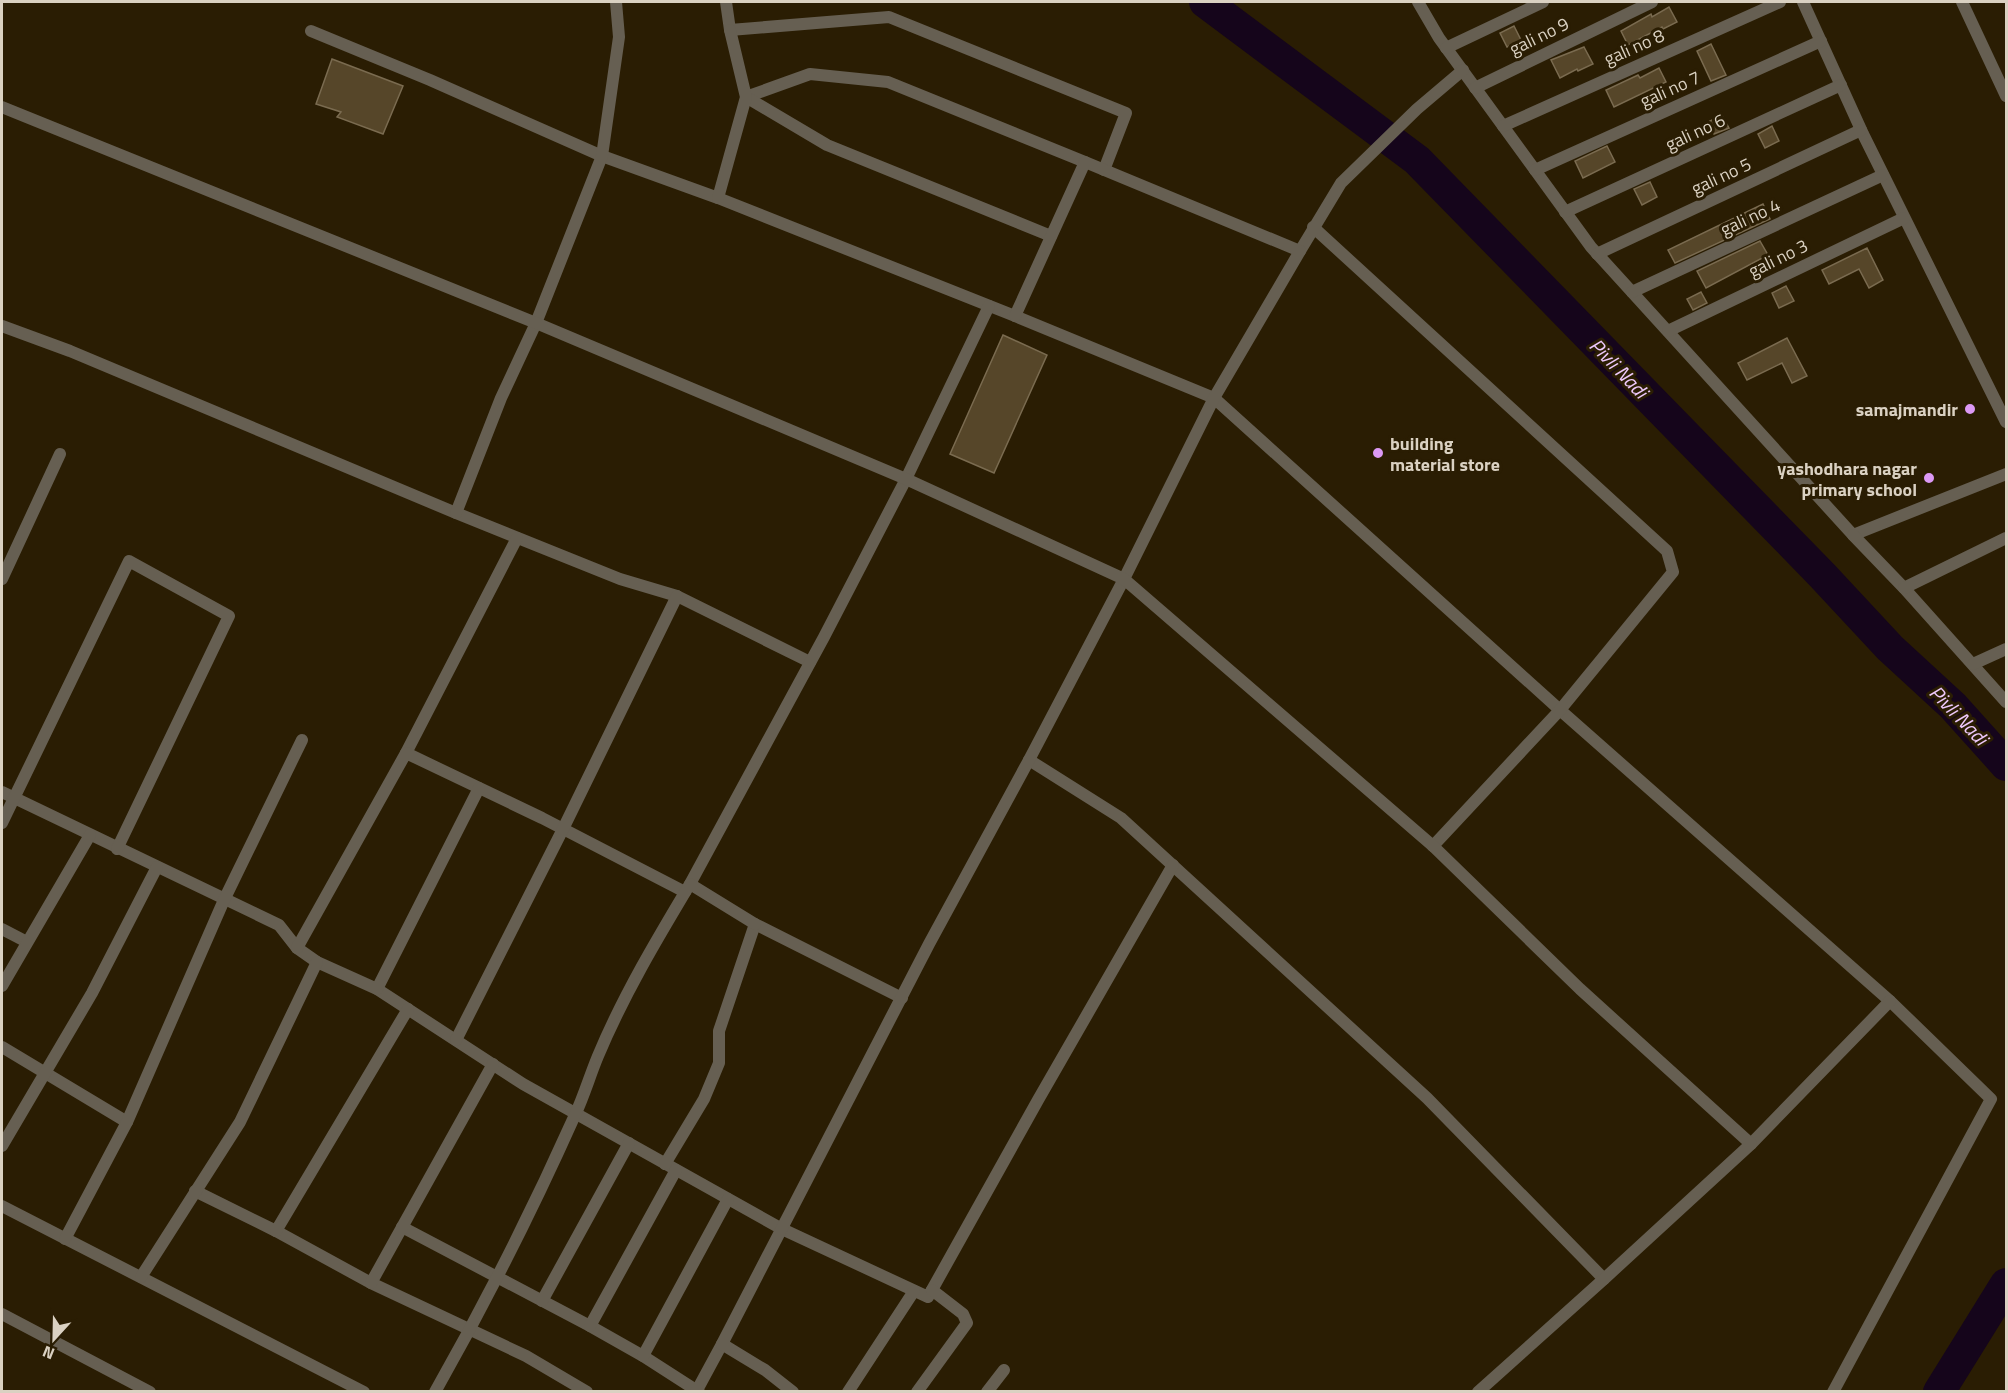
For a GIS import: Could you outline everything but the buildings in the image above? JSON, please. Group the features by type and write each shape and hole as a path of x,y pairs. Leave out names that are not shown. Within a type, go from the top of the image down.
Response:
{"street":[{"path":"456,513 501,398 536,323 602,156 619,37 616,2"},
{"path":"718,198 746,98 726,2"},
{"path":"1418,2 1446,48 1597,254 2007,702"},
{"path":"1446,48 1543,2"},
{"name":"gali no 9","path":"1475,88 1652,2"},
{"name":"gali no 8","path":"1503,126 1780,2"},
{"path":"1803,2 1861,130 2007,422"},
{"path":"1962,2 2007,96"},
{"path":"730,30 889,17 1126,112 1104,170"},
{"path":"311,32 430,80 602,156 718,198 1214,398 1560,710 1890,1001 1991,1099 1833,1392"},
{"name":"gali no 7","path":"1535,170 1821,41"},
{"path":"402,1227 590,1326 643,1356 697,1391 1124,579 1214,398 1313,227 1341,183 1417,108 1462,70"},
{"path":"746,98 810,74 888,82 1300,251"},
{"name":"gali no 6","path":"1565,212 1841,85"},
{"path":"746,98 827,145 1051,236"},
{"path":"2,106 536,323 906,479 1124,579 1433,846 1580,989 1751,1144"},
{"name":"gali no 5","path":"1597,254 1861,130"},
{"path":"1015,316 1085,162"},
{"name":"gali no 4","path":"1632,292 1883,175"},
{"name":"gali no 3","path":"1668,332 1904,218"},
{"path":"1313,227 1667,551 1673,572 1560,710 1433,846"},
{"path":"435,1392 471,1329 576,1114 598,1055 651,947 688,888 810,662 906,479 989,306"},
{"path":"2,326 70,351 517,538 620,579 677,596 810,662"},
{"path":"2,579 60,454"},
{"path":"1853,535 2007,474"},
{"path":"297,948 406,753 517,538"},
{"path":"1904,588 2007,538"},
{"path":"2,823 129,561 229,616 117,849"},
{"path":"456,1040 677,596"},
{"path":"1973,664 2007,649"},
{"path":"65,1239 127,1122 224,900 302,740"},
{"path":"406,753 688,888 902,998"},
{"path":"1029,760 1120,818 1173,865 1427,1098 1604,1279"},
{"path":"377,989 479,788"},
{"path":"2,792 279,926 297,948 317,962 377,989 493,1064 576,1114 782,1229 928,1297 1173,865"},
{"path":"2,986 90,835"},
{"path":"2,1146 92,993 157,867"},
{"path":"664,1164 704,1100 719,1063 719,1031 755,924"},
{"path":"2,929 27,942"},
{"path":"141,1276 240,1122 317,962"},
{"path":"1478,1392 1751,1144 1890,1001"},
{"path":"276,1231 408,1009"},
{"path":"2,1047 127,1122"},
{"path":"371,1283 493,1064"},
{"path":"542,1301 628,1143"},
{"path":"590,1326 676,1170"},
{"path":"195,1191 276,1231 371,1283 526,1356 587,1392"},
{"path":"643,1356 728,1199"},
{"path":"2,1206 364,1392"},
{"path":"917,1392 967,1323 963,1314 932,1290"},
{"path":"848,1392 914,1291"},
{"path":"2,1314 150,1392"},
{"path":"722,1344 765,1370 793,1392"},
{"path":"987,1392 1004,1370"}],"waterway":[{"name":"Pivli Nadi","path":"1205,2 1417,160 1822,575 1890,648 1953,706 2006,765"},
{"name":"Pivli Nadi","path":"1939,1392 2006,1284"}],"place":[{"name":"samajmandir","path":"1970,409"},
{"name":"building material store","path":"1378,453"},
{"name":"yashodhara nagar primary school","path":"1929,478"}]}
